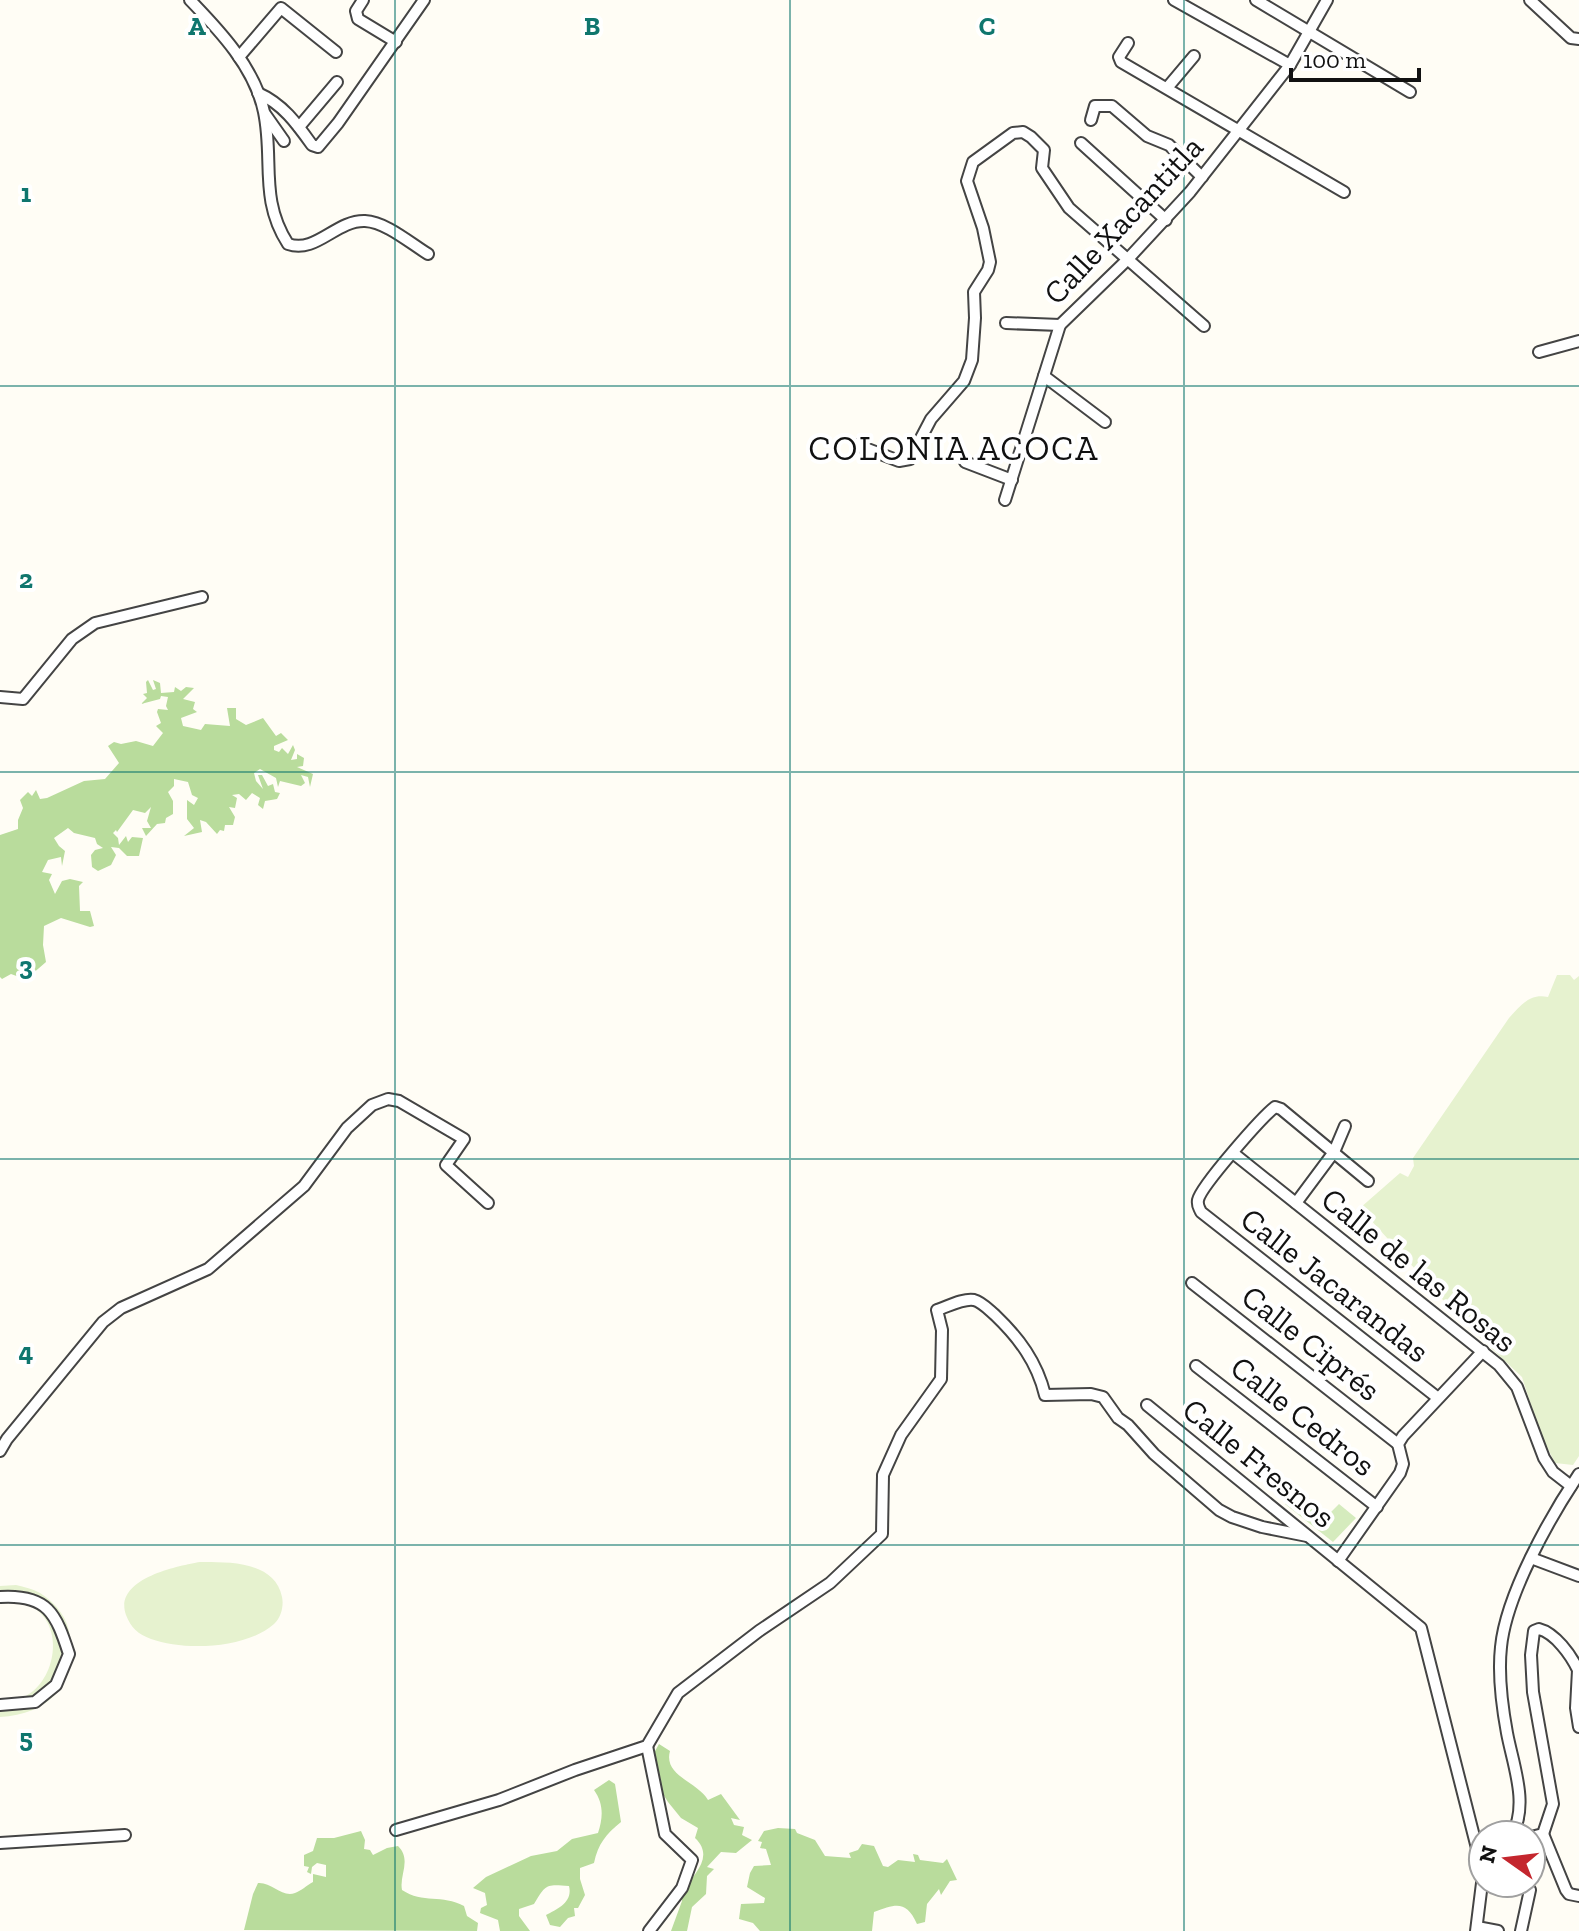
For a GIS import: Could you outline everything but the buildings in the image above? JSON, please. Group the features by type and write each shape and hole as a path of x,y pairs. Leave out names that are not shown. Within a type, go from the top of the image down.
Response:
{"street":[{"path":"190,0 239,57 258,93 264,113 270,204 288,244 303,247 339,228 367,221 382,226 428,254"},
{"path":"363,0 356,11 358,19 396,42"},
{"path":"258,93 272,99 312,145 318,147 424,0"},
{"path":"1174,0 1290,65"},
{"path":"1256,0 1410,92"},
{"name":"Calle Xacantitla","path":"1005,500 1060,325 1166,220 1202,177 1290,65 1327,0"},
{"path":"1530,0 1571,38 1579,39"},
{"path":"239,57 281,8 336,52"},
{"path":"1128,43 1119,60 1344,192"},
{"path":"1167,88 1194,56"},
{"path":"299,127 337,82"},
{"path":"1091,120 1095,106 1112,106 1147,136 1169,145 1202,177"},
{"path":"264,113 284,141"},
{"path":"857,445 899,461 910,459 931,419 964,381 972,360 974,292 990,262 983,228 967,181 968,173 973,162 1013,133 1023,132 1040,144 1044,150 1042,168 1069,208 1204,326"},
{"path":"1081,143 1166,220"},
{"path":"1006,323 1060,325"},
{"path":"1539,352 1579,341"},
{"path":"1044,376 1105,422"},
{"path":"965,462 1012,480"},
{"path":"0,697 23,699 72,639 95,623 202,597"},
{"path":"0,1451 103,1322 121,1308 208,1269 304,1186 347,1128 372,1105 388,1099 399,1101 464,1139 446,1165 488,1203"},
{"path":"1233,1153 1272,1109 1281,1109 1368,1181"},
{"path":"1296,1203 1334,1152 1345,1126"},
{"name":"Calle de las Rosas","path":"1233,1153 1483,1351 1517,1387 1544,1458 1553,1472 1571,1486"},
{"name":"Calle Jacarandas","path":"1233,1153 1200,1195 1198,1204 1201,1212 1438,1398"},
{"name":"Calle Ciprés","path":"1192,1283 1398,1444"},
{"path":"396,1830 499,1800 647,1746 678,1693 759,1631 830,1583 882,1534 883,1475 901,1435 941,1379 942,1330 937,1310 952,1305 975,1300 1006,1325 1023,1345 1040,1377 1045,1395 1091,1394 1103,1397 1118,1418 1154,1454 1219,1510 1262,1527 1307,1536"},
{"path":"1338,1561 1400,1473 1403,1464 1398,1444 1483,1351"},
{"name":"Calle Cedros","path":"1196,1366 1377,1507"},
{"name":"Calle Fresnos","path":"1147,1405 1421,1628 1471,1819"},
{"path":"1518,1819 1519,1802 1507,1731 1501,1648 1506,1622 1531,1558 1579,1474"},
{"path":"1531,1558 1579,1576"},
{"path":"0,1597 16,1596 42,1604 58,1618 69,1654 56,1685 35,1702 0,1705"},
{"path":"1547,1822 1553,1804 1533,1692 1531,1655 1534,1631 1546,1631 1552,1635 1578,1670 1576,1708 1579,1727"},
{"path":"647,1746 665,1834 692,1860 682,1888 649,1931"},
{"path":"0,1843 125,1835"},
{"path":"1547,1844 1566,1890 1579,1896"},
{"name":"Calle Fresnos","path":"1476,1929 1480,1899"},
{"path":"1521,1931 1528,1899"},
{"path":"1476,1929 1498,1931"}],"green space":[{"path":"148,680 153,690 156,689 153,680 160,683 161,693 174,692 175,687 181,691 186,687 194,688 183,699 195,702 193,709 197,712 181,718 183,726 201,730 205,724 230,726 227,708 236,708 236,719 246,725 263,718 276,736 281,733 288,740 274,746 274,750 279,752 282,748 288,754 293,745 295,750 291,760 297,759 297,754 304,758 303,766 297,767 313,774 310,787 308,777 301,775 305,783 301,786 280,781 278,787 276,778 260,769 254,773 256,781 263,789 258,775 262,775 268,786 273,784 275,792 280,793 277,799 265,801 263,809 258,805 260,798 252,793 246,800 239,794 232,795 237,798 235,808 229,807 235,817 233,825 225,825 224,831 220,830 217,834 200,820 202,832 184,836 194,828 187,819 187,800 194,805 198,798 192,795 188,782 174,779 174,786 168,792 173,801 173,814 166,818 165,823 157,824 146,836 142,828 151,828 147,821 151,807 145,813 133,810 113,833 119,845 126,836 128,842 132,837 143,838 139,856 127,856 119,848 111,847 116,855 111,865 98,871 92,867 91,855 103,848 95,838 74,833 68,828 54,838 65,851 62,866 61,857 48,860 42,872 52,874 49,880 55,894 62,881 83,882 79,886 80,911 90,911 94,926 61,918 44,926 46,962 31,975 25,970 19,971 22,978 11,974 2,979 0,835 18,829 23,808 20,800 28,792 32,796 36,790 40,799 47,798 84,781 105,779 119,763 108,746 114,742 136,741 153,746 163,733 156,726 161,723 157,712 158,709 168,710 168,697 161,696 160,699 141,704 147,698 143,694 147,693"},
{"path":"1557,975 1570,975 1574,980 1579,976 1579,1456 1573,1465 1555,1463 1540,1433 1522,1377 1462,1321 1360,1208 1400,1173 1408,1177 1414,1166 1413,1158 1509,1018 1531,998 1548,997"},
{"path":"1297,1489 1329,1514 1339,1504 1356,1518 1333,1542 1285,1504"},
{"path":"200,1562 249,1566 270,1576 278,1585 283,1600 276,1621 248,1639 197,1646 165,1643 146,1637 130,1624 125,1603 129,1592 138,1583 163,1571"},
{"path":"16,1585 40,1593 60,1612 69,1630 71,1654 69,1670 56,1694 32,1710 0,1717 0,1701 17,1700 31,1693 40,1684 52,1659 51,1632 37,1610 19,1604 0,1603 0,1586"},
{"path":"659,1744 670,1751 669,1760 676,1773 708,1800 721,1794 740,1820 731,1818 734,1825 744,1827 742,1835 752,1840 736,1853 721,1852 707,1867 714,1869 707,1876 706,1894 692,1907 687,1931 671,1931 682,1901 682,1892 697,1872 703,1852 695,1838 698,1828 681,1818 661,1791 660,1775 650,1760"},
{"path":"609,1780 615,1784 621,1822 603,1840 594,1863 580,1868 585,1895 578,1908 574,1908 575,1916 568,1918 560,1927 550,1925 546,1915 564,1904 570,1892 569,1886 551,1886 544,1889 534,1904 519,1909 519,1916 530,1931 500,1931 498,1920 480,1913 481,1908 487,1905 485,1893 473,1888 486,1877 531,1856 557,1851 572,1839 598,1833 602,1811 594,1790"},
{"path":"795,1829 797,1833 815,1840 825,1856 851,1858 849,1853 858,1850 862,1844 874,1846 883,1866 888,1867 898,1860 915,1862 913,1854 918,1855 920,1860 943,1863 947,1859 957,1880 950,1881 941,1895 939,1889 927,1904 925,1922 917,1924 909,1911 894,1906 874,1912 872,1931 760,1931 753,1923 739,1919 741,1904 764,1903 765,1898 747,1887 754,1866 771,1865 766,1849 760,1848 762,1842 758,1841 764,1831"},
{"path":"361,1831 365,1840 364,1849 370,1850 373,1855 398,1846 402,1851 405,1862 402,1890 417,1897 448,1900 464,1906 467,1916 478,1923 477,1931 244,1930 258,1883 290,1894 297,1892 313,1882 313,1874 326,1877 326,1865 317,1863 312,1867 311,1874 307,1872 309,1867 304,1866 304,1855 313,1851 317,1838 334,1838"}],"district":[{"name":"COLONIA ACOCA","path":"954,448"}]}
